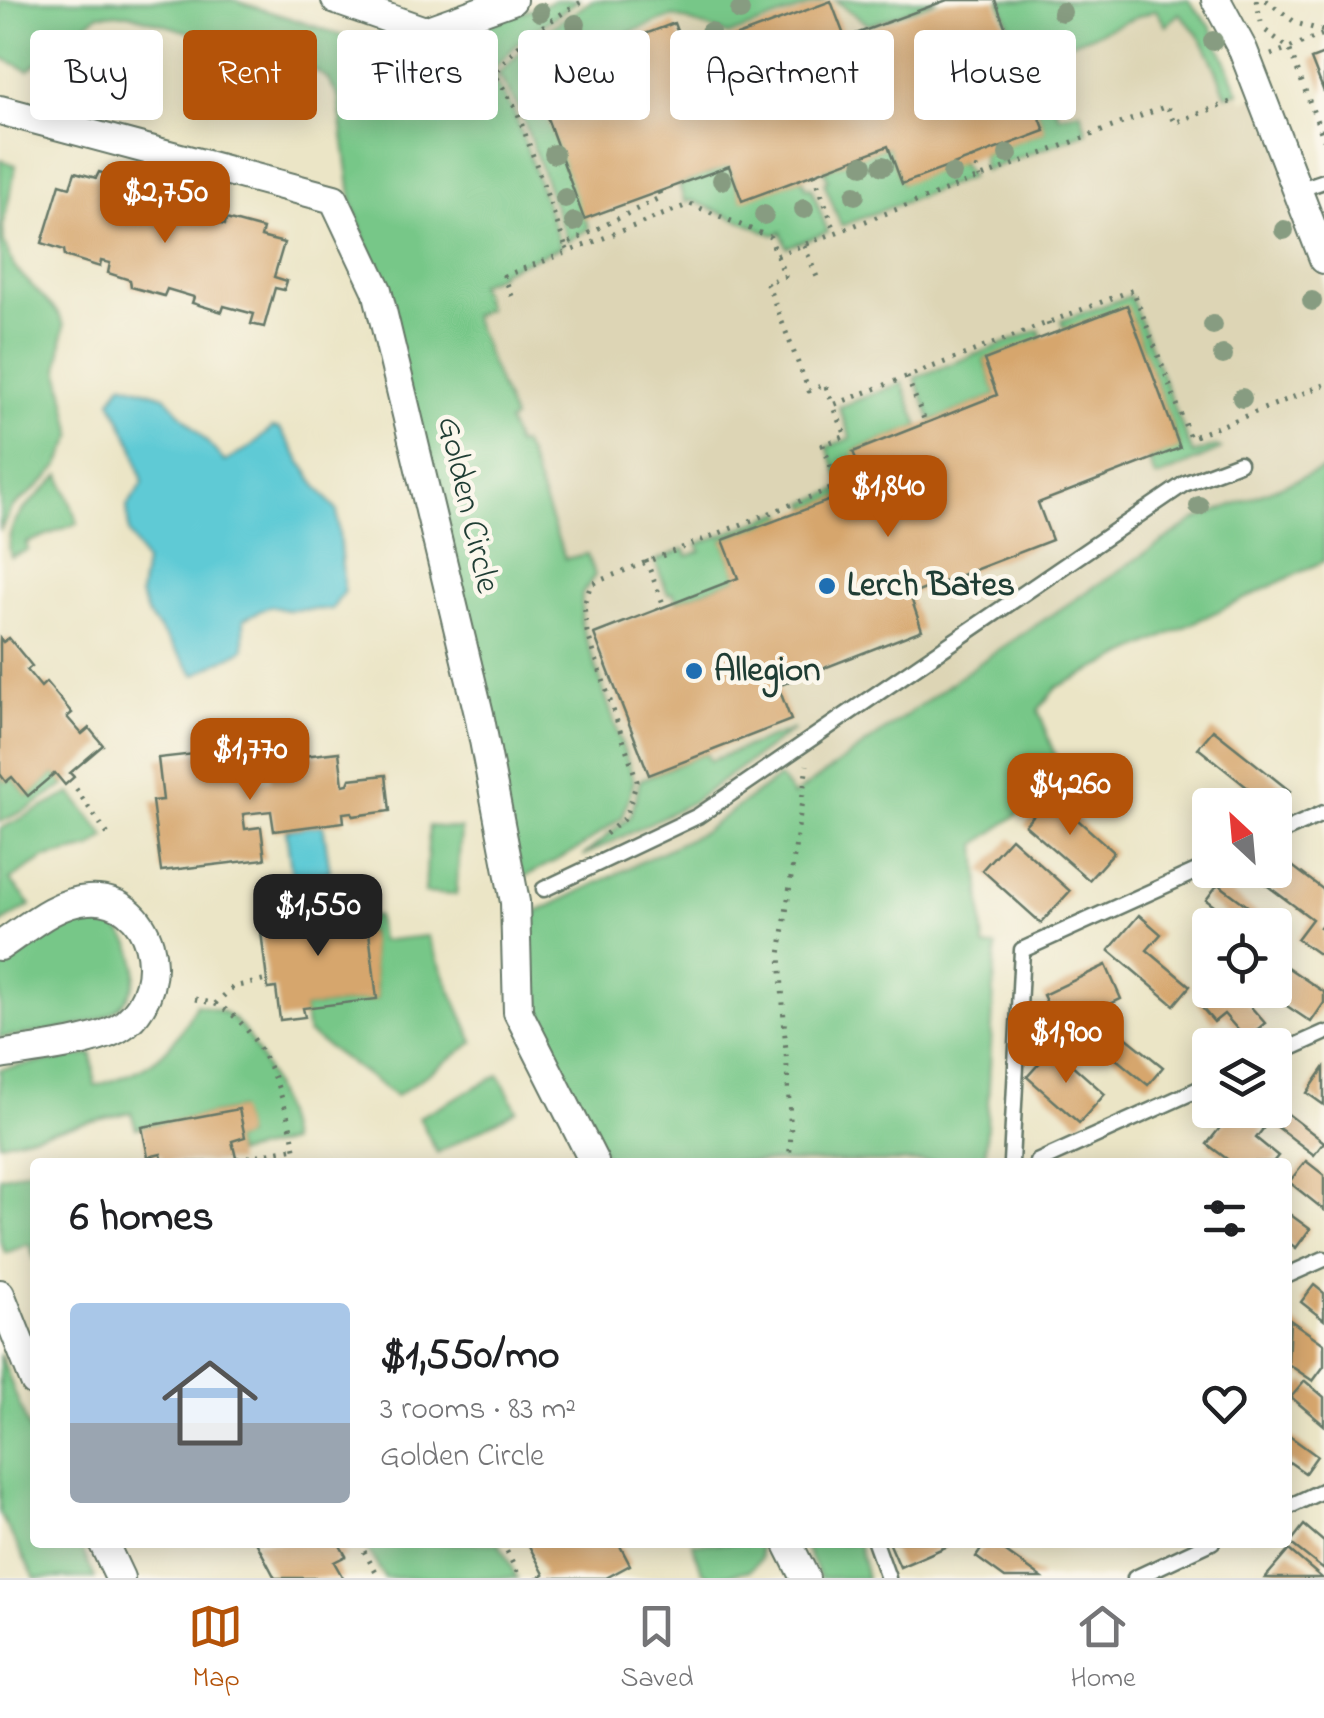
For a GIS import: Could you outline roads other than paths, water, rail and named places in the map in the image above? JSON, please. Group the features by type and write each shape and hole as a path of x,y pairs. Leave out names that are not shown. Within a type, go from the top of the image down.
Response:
{"street":[{"path":"336,0 425,31 512,0"},
{"path":"1216,0 1259,92 1311,185 1324,259"},
{"name":"Golden Circle","path":"0,110 334,200 377,290 479,714 515,902 518,1012 592,1158"},
{"path":"0,946 57,909 87,900 112,903 137,922 148,938 154,960 152,983 142,1005 125,1025 100,1036 0,1055"},
{"path":"0,1294 30,1369"},
{"path":"105,1548 120,1578"},
{"path":"789,1548 796,1576"}],"lane":[{"path":"544,888 698,816 1184,484 1238,462"},
{"path":"1292,827 1324,813"},
{"path":"1011,1158 1022,950 1192,872"},
{"path":"1292,1047 1324,1033"},
{"path":"1046,1158 1192,1092"},
{"path":"1292,1273 1324,1259"},
{"path":"1292,1505 1324,1490"},
{"path":"877,1548 888,1578"},
{"path":"1135,1578 1199,1548"}],"water":[{"path":"122,383 165,396 225,462 272,428 280,429 337,511 344,591 332,609 286,610 270,606 244,619 244,649 195,675 148,615 140,595 145,562 129,533 127,506 143,483 134,448 111,400"},
{"path":"323,824 330,872 292,877 286,830"}],"place":[{"name":"Lerch Bates","path":"827,586"},
{"name":"Allegion","path":"694,671"}]}
